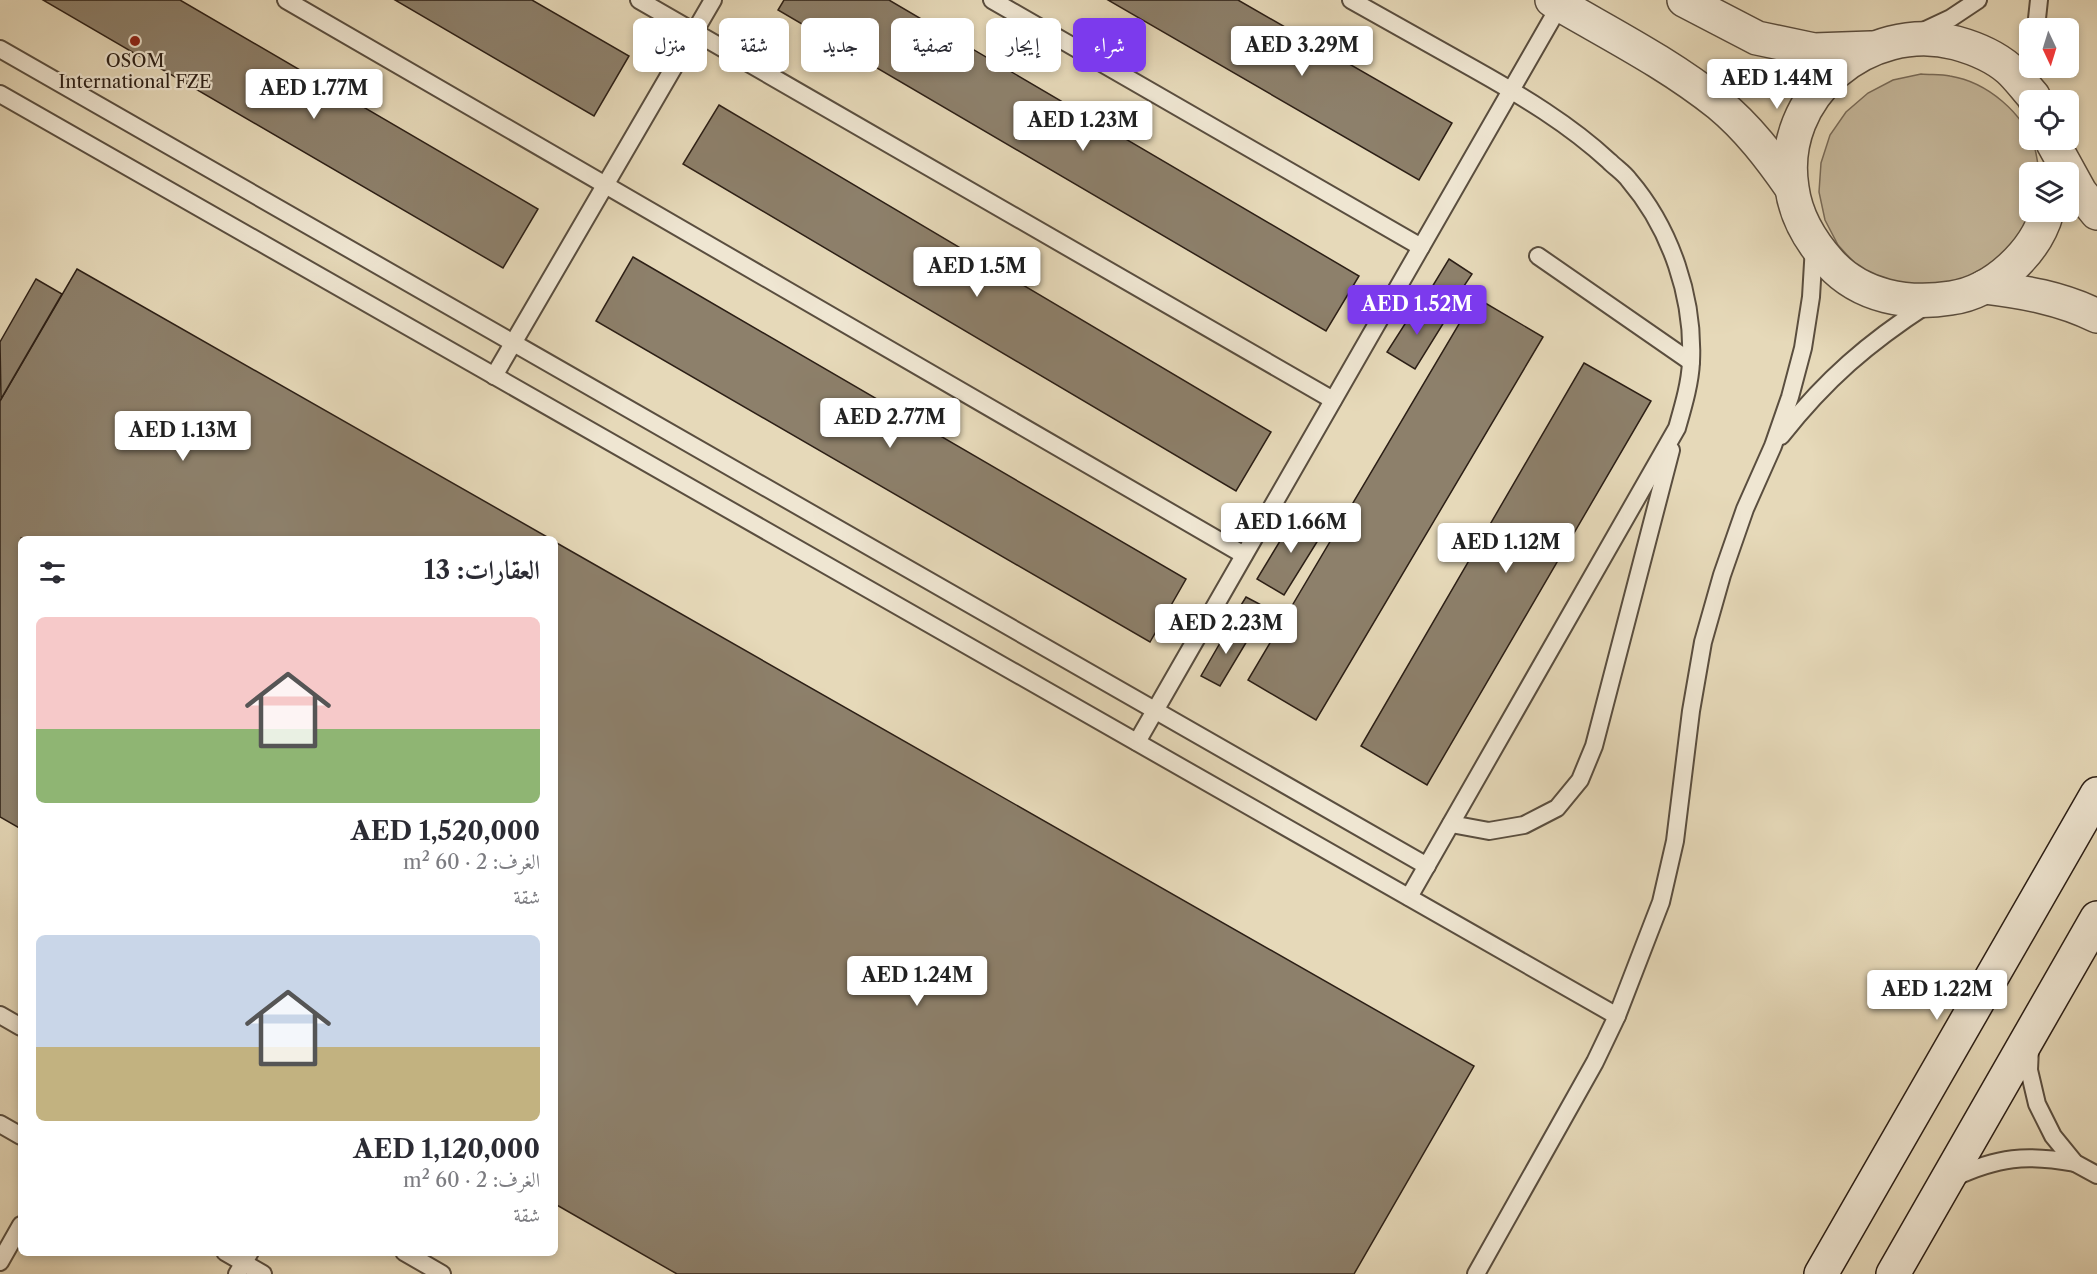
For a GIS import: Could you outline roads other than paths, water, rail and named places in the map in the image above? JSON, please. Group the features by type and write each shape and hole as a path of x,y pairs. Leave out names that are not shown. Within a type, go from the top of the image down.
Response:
{"street":[{"path":"1684,0 1757,38 1814,50 1873,48 1905,39 1941,40 1977,49 2008,68 2034,88"},
{"path":"1556,2 1676,73 1720,105 1759,143 1791,187"},
{"path":"1873,48 1842,66 1818,90 1801,119 1792,152 1791,187 1800,218 1815,246 1837,271 1866,289 1898,300 1931,302 1959,297 1984,287 2018,262 2044,222"},
{"path":"2053,152 2097,213"},
{"path":"1984,287 2030,293 2075,305 2097,316"},
{"path":"1821,1274 2097,794"},
{"path":"1893,1274 2097,918"}],"lane":[{"path":"286,0 1244,555"},
{"path":"639,0 670,18"},
{"path":"703,18 714,0"},
{"path":"992,0 1421,247"},
{"path":"1351,0 1551,115 1589,142 1629,180 1660,225 1681,277 1690,331 1691,362 1686,400 1594,746 1580,780 1557,808 1524,825 1489,831 1451,824"},
{"path":"1905,39 1951,18 1978,0"},
{"path":"2037,18 2039,0"},
{"path":"1137,742 1511,90 1556,2"},
{"path":"707,39 1333,400"},
{"path":"0,49 1427,866"},
{"path":"494,376 671,72"},
{"path":"0,94 1617,1016"},
{"path":"1476,1274 1563,1121 1617,1016 1661,902 1675,841 1691,711 1703,642 1722,575 1745,509 1773,446 1790,397 1803,348 1811,297 1815,246"},
{"path":"1538,256 1691,362"},
{"path":"1773,446 1807,404 1845,365 1886,331 1931,302"},
{"path":"1409,897 1677,428"},
{"path":"0,1015 18,1025"},
{"path":"2030,1035 2029,1071 2037,1104 2052,1136 2075,1162 2097,1175"},
{"path":"0,1124 18,1134"},
{"path":"1946,1180 1977,1166 2009,1159 2042,1157 2075,1162"},
{"path":"0,1262 18,1230"},
{"path":"411,1256 442,1274"},
{"path":"244,1263 262,1274"}],"place":[{"name":"OSOM International FZE","path":"135,41"}]}
